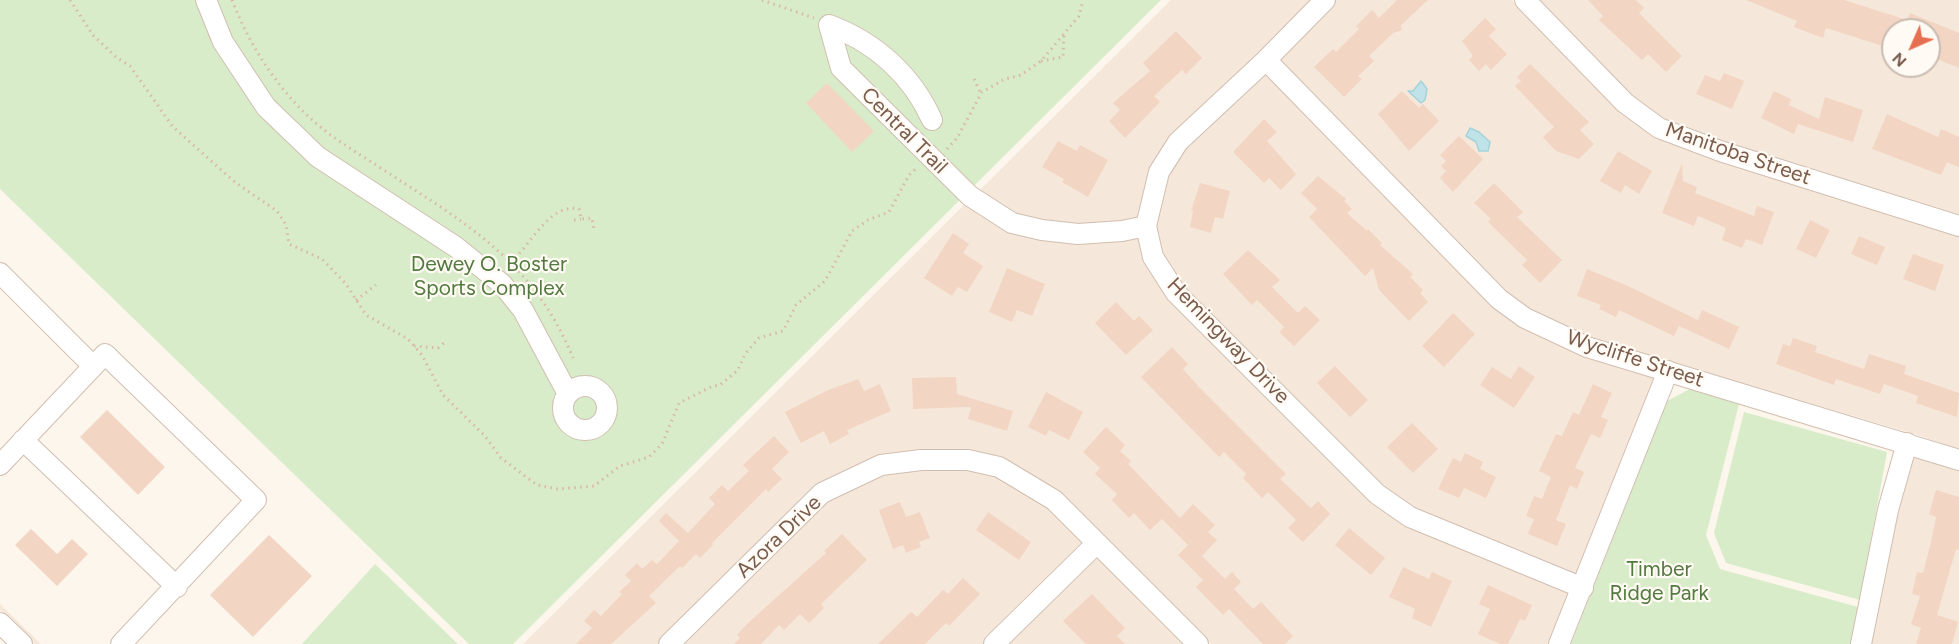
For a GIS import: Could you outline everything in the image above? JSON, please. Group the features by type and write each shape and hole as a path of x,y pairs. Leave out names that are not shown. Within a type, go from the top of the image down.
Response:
{"street":[{"path":"206,0 223,42 266,107 318,157 456,247 502,284 523,310 568,394"},
{"name":"Hemingway Drive","path":"1325,0 1266,60 1178,142 1160,172 1146,226 1153,257 1176,293 1377,494 1410,517 1583,588"},
{"name":"Manitoba Street","path":"1525,0 1625,103 1659,128 1720,151 1959,226"},
{"name":"Central Trail","path":"829,25 846,31 905,75 921,95 932,120"},
{"name":"Central Trail","path":"829,25 841,68 970,196 1012,223 1042,231 1078,234 1122,231 1146,226"},
{"name":"Wycliffe Street","path":"1266,60 1499,299 1525,318 1587,347 1959,460"},
{"path":"0,273 93,366"},
{"path":"0,465 105,354 256,500 177,587 121,644"},
{"path":"1559,644 1668,371"},
{"path":"23,440 177,587"},
{"path":"1861,644 1888,510 1907,443"},
{"name":"Azora Drive","path":"669,644 822,493 881,465 921,460 968,460 999,467 1054,500 1198,644"},
{"path":"994,644 1097,543"},
{"path":"0,623 22,644"}],"path":[{"path":"232,0 256,51 309,118 335,139 466,223 511,262 543,299 560,325 573,358"},
{"path":"762,0 829,25"},
{"path":"941,154 957,138 981,94 1005,79 1021,75 1041,61 1079,16 1083,0"},
{"path":"1041,61 1063,57 1064,33"},
{"path":"974,79 981,94"},
{"path":"511,262 523,252 544,223 563,210 572,207 579,209 581,219"},
{"path":"574,220 592,218 594,230"},
{"path":"356,300 376,285"},
{"path":"414,346 438,348 446,342"}],"shaded area":[{"path":"1171,0 1313,0 1151,170 1138,219 1122,223 1080,225 1045,222 1016,214 979,191"},
{"path":"1336,0 1512,0 1618,109 1716,159 1959,235 1959,450 1918,435 1591,339 1531,311 1506,292 1278,60"},
{"path":"1538,0 1959,0 1959,216 1724,142 1664,120 1631,96"},
{"path":"1265,73 1494,306 1656,377 1579,576 1415,509 1384,487 1183,287 1162,252 1155,225 1167,175 1185,147"},
{"path":"965,204 1006,230 1139,236 1372,501 1572,593 1550,644 1211,644 1061,494 969,451 816,487 658,644 523,644"},
{"path":"1913,454 1959,469 1959,644 1870,644 1897,511"},
{"path":"921,469 966,469 995,475 1048,508 1084,544 982,644 681,644 827,500 882,474"},
{"path":"1096,555 1185,644 1006,644"},
{"path":"0,604 41,644 35,644 0,610"}],"green space":[{"name":"Dewey O. Boster Sports Complex","path":"0,0 1161,0 513,644 469,644 0,189"},
{"name":"Timber Ridge Park","path":"1690,389 1739,404 1706,535 1720,569 1858,607 1853,644 1571,644 1667,401"},
{"path":"1744,412 1887,452 1860,600 1726,563 1714,533"},
{"path":"375,564 458,644 302,644"}],"water":[{"path":"1421,81 1427,89 1425,100 1421,103 1408,91 1413,91"},
{"path":"1470,128 1479,132 1490,142 1488,151 1479,151 1476,142 1466,136"}],"building":[{"path":"1397,0 1428,0 1401,25 1402,30 1393,33 1369,56 1374,61 1358,76 1362,79 1344,97 1314,67 1333,49 1336,52 1359,29 1356,26 1372,10 1379,18"},
{"path":"1588,0 1636,0 1644,8 1639,13 1682,56 1666,72 1648,54 1642,60 1599,20 1603,16"},
{"path":"1746,0 1844,0 1901,18 1881,18 1881,45 1826,28 1823,38 1794,27 1797,21"},
{"path":"1910,13 1922,18 1908,18"},
{"path":"1485,18 1496,29 1489,36 1507,54 1491,70 1486,64 1479,71 1469,60 1473,56 1462,41"},
{"path":"1941,26 1959,33 1959,68 1941,61"},
{"path":"1176,31 1202,58 1186,74 1182,70 1154,96 1160,102 1125,138 1109,121 1120,110 1113,103 1150,71 1143,63"},
{"path":"1530,64 1589,122 1580,130 1594,144 1579,159 1556,151 1543,137 1554,127 1515,86 1521,81 1517,77"},
{"path":"1724,73 1744,81 1732,109 1696,94 1705,75 1720,81"},
{"path":"827,83 874,131 852,152 806,103"},
{"path":"1402,91 1419,108 1423,104 1439,121 1409,151 1378,114"},
{"path":"1774,91 1791,99 1789,105 1819,119 1825,97 1863,110 1853,142 1798,124 1794,134 1761,118"},
{"path":"1887,114 1938,137 1941,129 1959,137 1959,167 1947,162 1941,175 1872,149"},
{"path":"1264,119 1277,132 1267,141 1296,174 1281,190 1269,178 1264,183 1233,152"},
{"path":"1459,136 1483,159 1453,192 1440,178 1446,171 1441,166 1446,161 1440,155"},
{"path":"1058,141 1077,151 1080,145 1108,160 1088,197 1062,182 1064,179 1042,167"},
{"path":"1618,151 1652,171 1639,194 1625,185 1621,193 1600,181"},
{"path":"1682,163 1683,181 1697,187 1695,193 1754,216 1757,206 1774,212 1762,245 1746,239 1742,248 1722,240 1726,228 1698,216 1694,226 1662,213"},
{"path":"1318,176 1346,199 1344,201 1352,209 1347,213 1367,231 1368,229 1382,243 1380,245 1413,274 1410,277 1423,290 1420,293 1428,302 1409,321 1379,290 1373,268 1365,276 1309,217 1317,209 1301,193"},
{"path":"1200,183 1230,191 1223,219 1215,217 1211,233 1190,227 1193,211 1191,211"},
{"path":"1494,183 1523,212 1517,217 1562,260 1540,283 1522,265 1527,260 1488,222 1491,219 1474,203"},
{"path":"1810,220 1830,230 1816,258 1796,249"},
{"path":"953,233 969,244 963,253 983,266 967,292 958,287 952,296 924,278"},
{"path":"1859,236 1885,247 1877,265 1851,254"},
{"path":"1248,250 1280,280 1272,287 1298,313 1305,306 1320,320 1294,346 1281,334 1280,331 1284,327 1257,300 1252,305 1223,274"},
{"path":"1913,254 1944,265 1935,291 1903,279"},
{"path":"1007,268 1045,284 1032,316 1017,310 1012,322 989,312"},
{"path":"1587,269 1698,320 1702,310 1739,327 1729,349 1679,326 1674,336 1619,310 1616,317 1599,309 1601,305 1577,296"},
{"path":"1116,302 1134,321 1139,316 1153,330 1126,355 1095,323"},
{"path":"1453,313 1475,334 1444,367 1422,346"},
{"path":"1793,338 1817,346 1815,352 1864,369 1869,354 1906,366 1904,374 1959,393 1957,417 1916,403 1918,396 1884,384 1880,394 1836,379 1834,385 1776,364 1783,344 1790,346"},
{"path":"1172,347 1188,364 1183,369 1199,387 1286,474 1280,479 1311,508 1318,501 1330,514 1303,542 1288,528 1296,520 1268,492 1262,498 1243,478 1246,474 1224,452 1219,457 1141,377"},
{"path":"1335,366 1368,400 1350,417 1317,383"},
{"path":"1519,366 1535,377 1514,408 1480,385 1492,367 1511,379"},
{"path":"956,377 957,394 1013,411 1007,431 968,419 971,407 913,409 912,378"},
{"path":"858,379 864,391 880,384 891,411 847,430 849,434 830,444 824,431 801,443 785,412 826,391"},
{"path":"1593,384 1612,393 1601,417 1608,420 1600,438 1591,434 1575,468 1584,472 1577,489 1570,485 1556,520 1566,524 1557,546 1528,534 1534,519 1526,516 1534,496 1542,499 1551,477 1539,471 1556,434 1562,436 1573,412 1579,415"},
{"path":"1046,392 1083,412 1069,440 1049,430 1046,436 1028,427"},
{"path":"107,410 165,467 138,495 80,437"},
{"path":"1412,423 1438,449 1413,473 1387,447"},
{"path":"1106,427 1125,445 1120,451 1131,461 1128,464 1180,518 1193,504 1215,525 1208,532 1217,540 1202,556 1225,579 1232,572 1241,582 1234,589 1253,609 1261,602 1293,636 1285,644 1263,644 1229,609 1223,615 1196,587 1203,580 1178,555 1188,545 1162,519 1150,530 1134,513 1129,518 1112,500 1117,494 1095,474 1100,468 1083,452"},
{"path":"774,436 789,452 772,469 782,479 768,492 766,489 700,558 696,554 682,568 680,566 649,596 656,603 611,644 576,644 592,628 584,621 594,610 601,616 622,594 619,592 631,581 625,575 637,563 642,569 652,560 657,564 679,541 659,521 666,513 688,533 715,504 709,498 722,485 728,491 749,471 743,465"},
{"path":"1465,453 1483,462 1480,469 1496,477 1486,498 1464,488 1459,498 1438,489 1453,458 1461,462"},
{"path":"1936,490 1959,497 1959,550 1956,549 1937,615 1958,622 1952,644 1916,644 1921,628 1911,624 1920,596 1912,594 1917,572 1923,573 1931,542 1936,517 1929,514"},
{"path":"900,502 906,517 920,512 930,538 919,542 921,547 906,553 903,545 893,549 879,510"},
{"path":"988,512 1031,542 1019,560 976,530"},
{"path":"1349,528 1385,558 1371,575 1335,545"},
{"path":"31,529 57,554 72,539 88,554 57,586 15,545"},
{"path":"842,534 867,560 821,604 824,608 809,623 800,614 784,630 779,625 761,644 734,644 740,638 737,635 748,623 826,553 824,551"},
{"path":"269,535 312,576 253,637 210,595"},
{"path":"1403,567 1429,579 1432,572 1452,581 1431,627 1412,618 1415,609 1389,597"},
{"path":"963,578 980,594 949,626 946,623 925,644 878,644 911,612 917,617 943,590 948,594"},
{"path":"1488,585 1532,605 1525,621 1520,619 1508,644 1500,644 1478,634 1490,609 1479,604"},
{"path":"1092,594 1125,628 1117,636 1125,644 1086,644 1063,621"}]}
